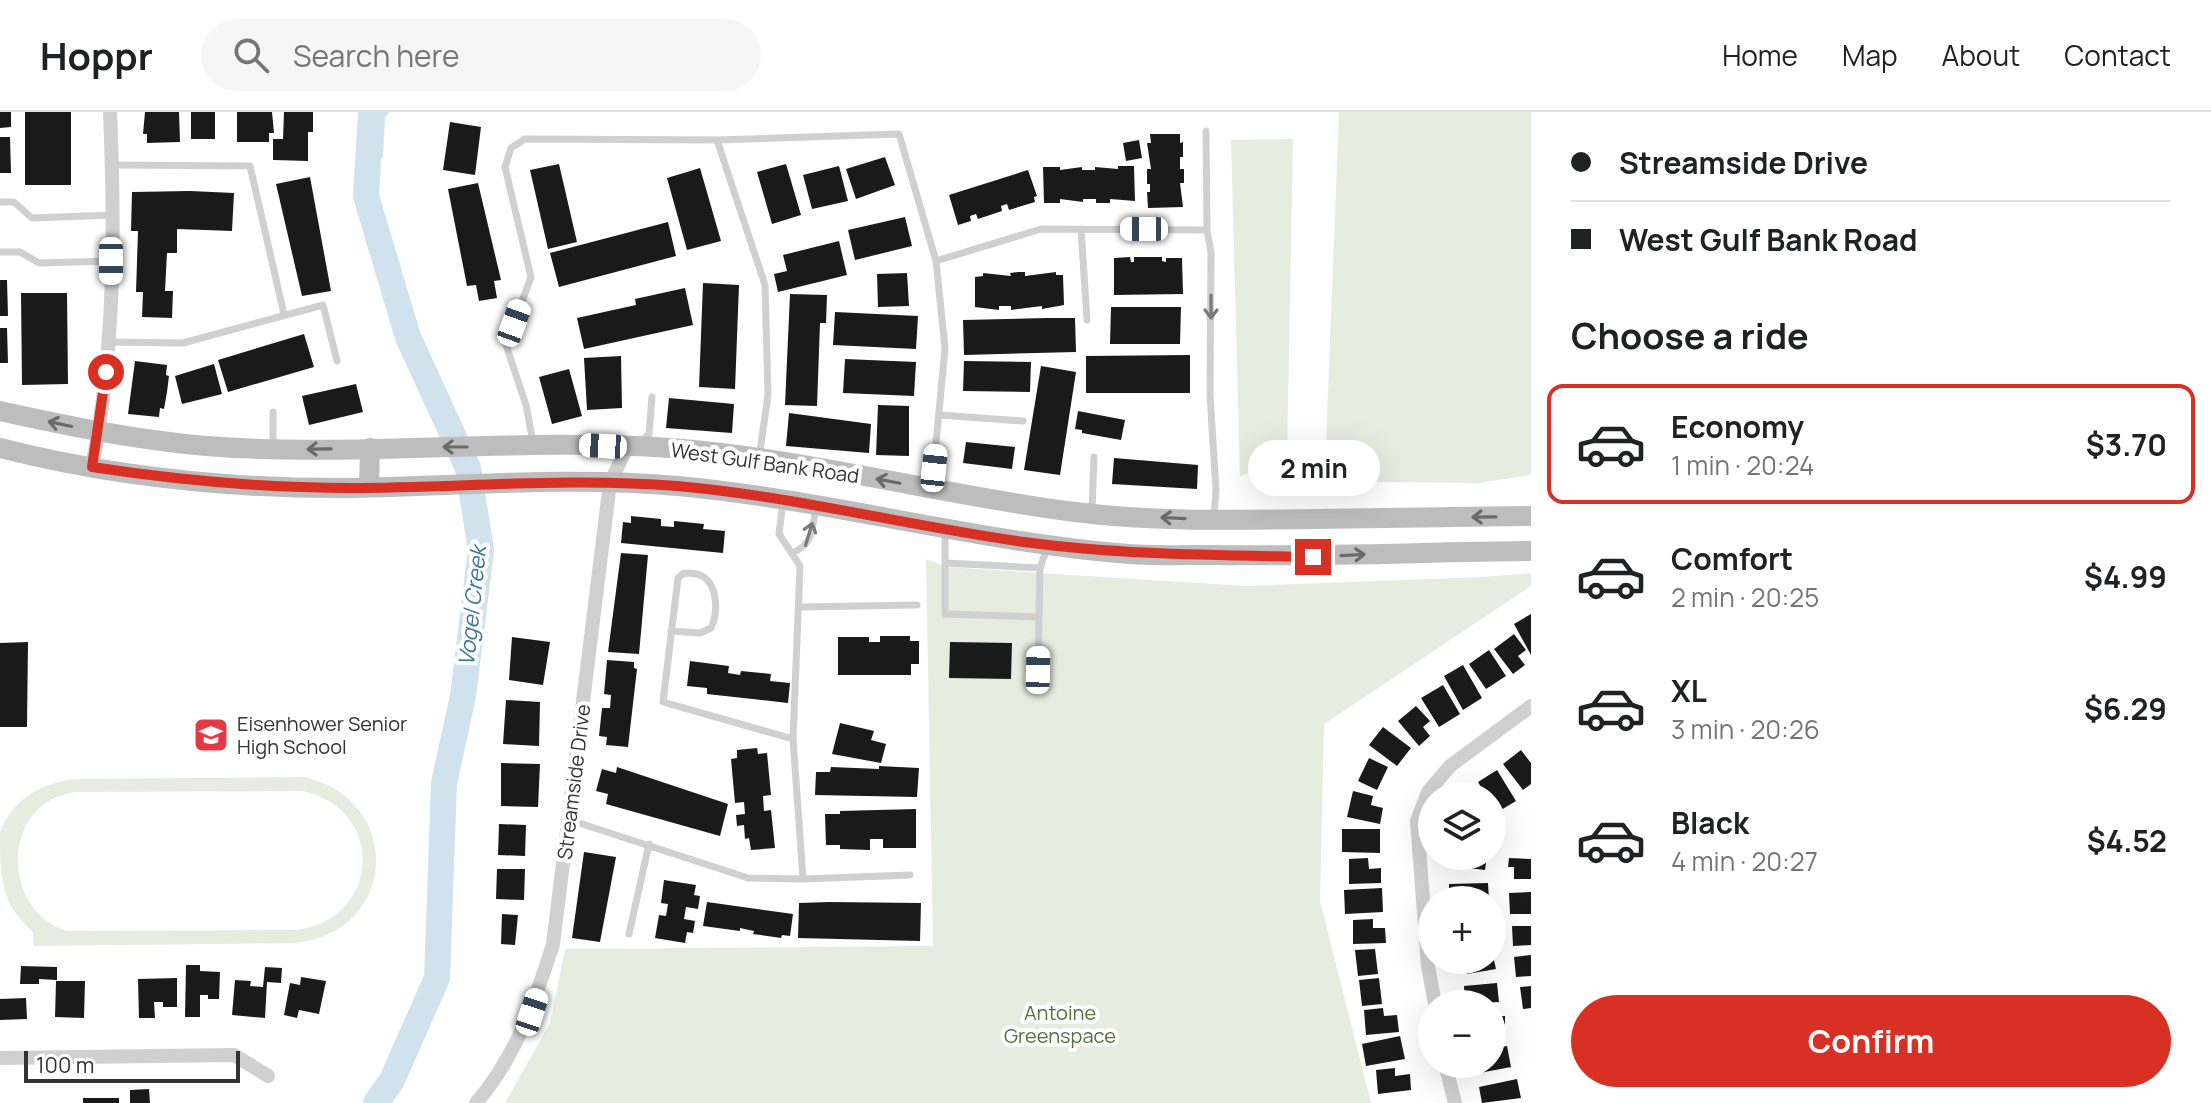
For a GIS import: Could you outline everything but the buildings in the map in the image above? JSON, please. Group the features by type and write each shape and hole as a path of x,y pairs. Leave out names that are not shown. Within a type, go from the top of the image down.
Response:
{"main road":[{"name":"West Gulf Bank Road","path":"0,411 99,432 206,446 370,448 534,444 674,449 759,458 1092,513 1279,520 1531,516"},
{"name":"West Gulf Bank Road","path":"0,448 49,460 151,477 196,480 369,487 496,483 677,486 1048,545 1131,554 1281,557 1531,551"},
{"path":"369,487 370,448"},
{"path":"932,489 936,528"},
{"path":"1279,520 1281,557"}],"street":[{"path":"92,467 110,342 110,112"},
{"name":"Streamside Drive","path":"476,1103 494,1082 532,1012 553,944 610,483 627,447"},
{"path":"1432,990 1417,821 1428,792 1450,766 1531,706"},
{"path":"0,1058 234,1055 268,1076"},
{"path":"1449,1078 1455,1103"}],"lane":[{"path":"1206,131 1207,230 1211,252 1210,395 1216,490 1214,519"},
{"path":"534,444 526,405 506,345 531,277 505,167 511,148 525,139 717,140 899,134 936,261 945,348 932,489"},
{"path":"717,140 765,285 768,395 759,458"},
{"path":"112,165 250,166 284,314"},
{"path":"0,202 14,202 32,218 112,215"},
{"path":"936,261 1041,229 1207,230"},
{"path":"1081,229 1087,320"},
{"path":"0,252 20,252 39,263 111,261"},
{"path":"110,342 183,343 323,305 337,361"},
{"path":"627,447 645,440 649,434 652,397"},
{"path":"273,412 273,448"},
{"path":"940,415 1023,421"},
{"path":"1092,513 1094,457"},
{"path":"783,501 779,534 800,566 793,739 803,879"},
{"path":"792,553 809,541 816,507"},
{"path":"936,528 945,563 945,614 1039,617"},
{"path":"1038,670 1040,568 1048,545"},
{"path":"945,563 1040,568"},
{"path":"671,631 700,633 711,628 715,619 715,595 701,574 684,573 678,578 671,631 663,702 793,739"},
{"path":"799,607 917,605"},
{"path":"570,820 748,878 910,875"},
{"path":"629,934 649,844"}],"green space":[{"path":"1339,112 1531,112 1531,475 1479,483 1371,482 1325,470"},
{"path":"1293,139 1287,460 1240,476 1231,140"},
{"name":"Antoine Greenspace","path":"926,559 946,567 1247,586 1531,573 1531,586 1324,724 1320,901 1371,1103 505,1103 550,1023 565,949 933,946"},
{"path":"305,777 338,791 360,812 373,838 376,866 369,893 353,917 328,934 294,943 33,946 33,932 14,910 4,888 0,832 13,810 30,794 52,784 77,779","holes":["303,791 331,802 350,820 360,841 363,865 357,888 344,908 323,923 294,930 67,931 45,920 29,902 20,880 18,857 22,834 34,814 52,799 77,792"]}],"waterway":[{"name":"Vogel Creek","path":"371,112 366,196 408,337 468,468 481,550 463,696 444,783 437,978 392,1080 376,1103"},
{"path":"367,172 381,156 383,117 387,112"}],"place":[{"name":"Eisenhower Senior High School","path":"211,735"}],"route":[{"path":"106,372 92,467 151,477 350,488 564,482 677,486 769,498 1048,545 1131,554 1313,557"}]}
